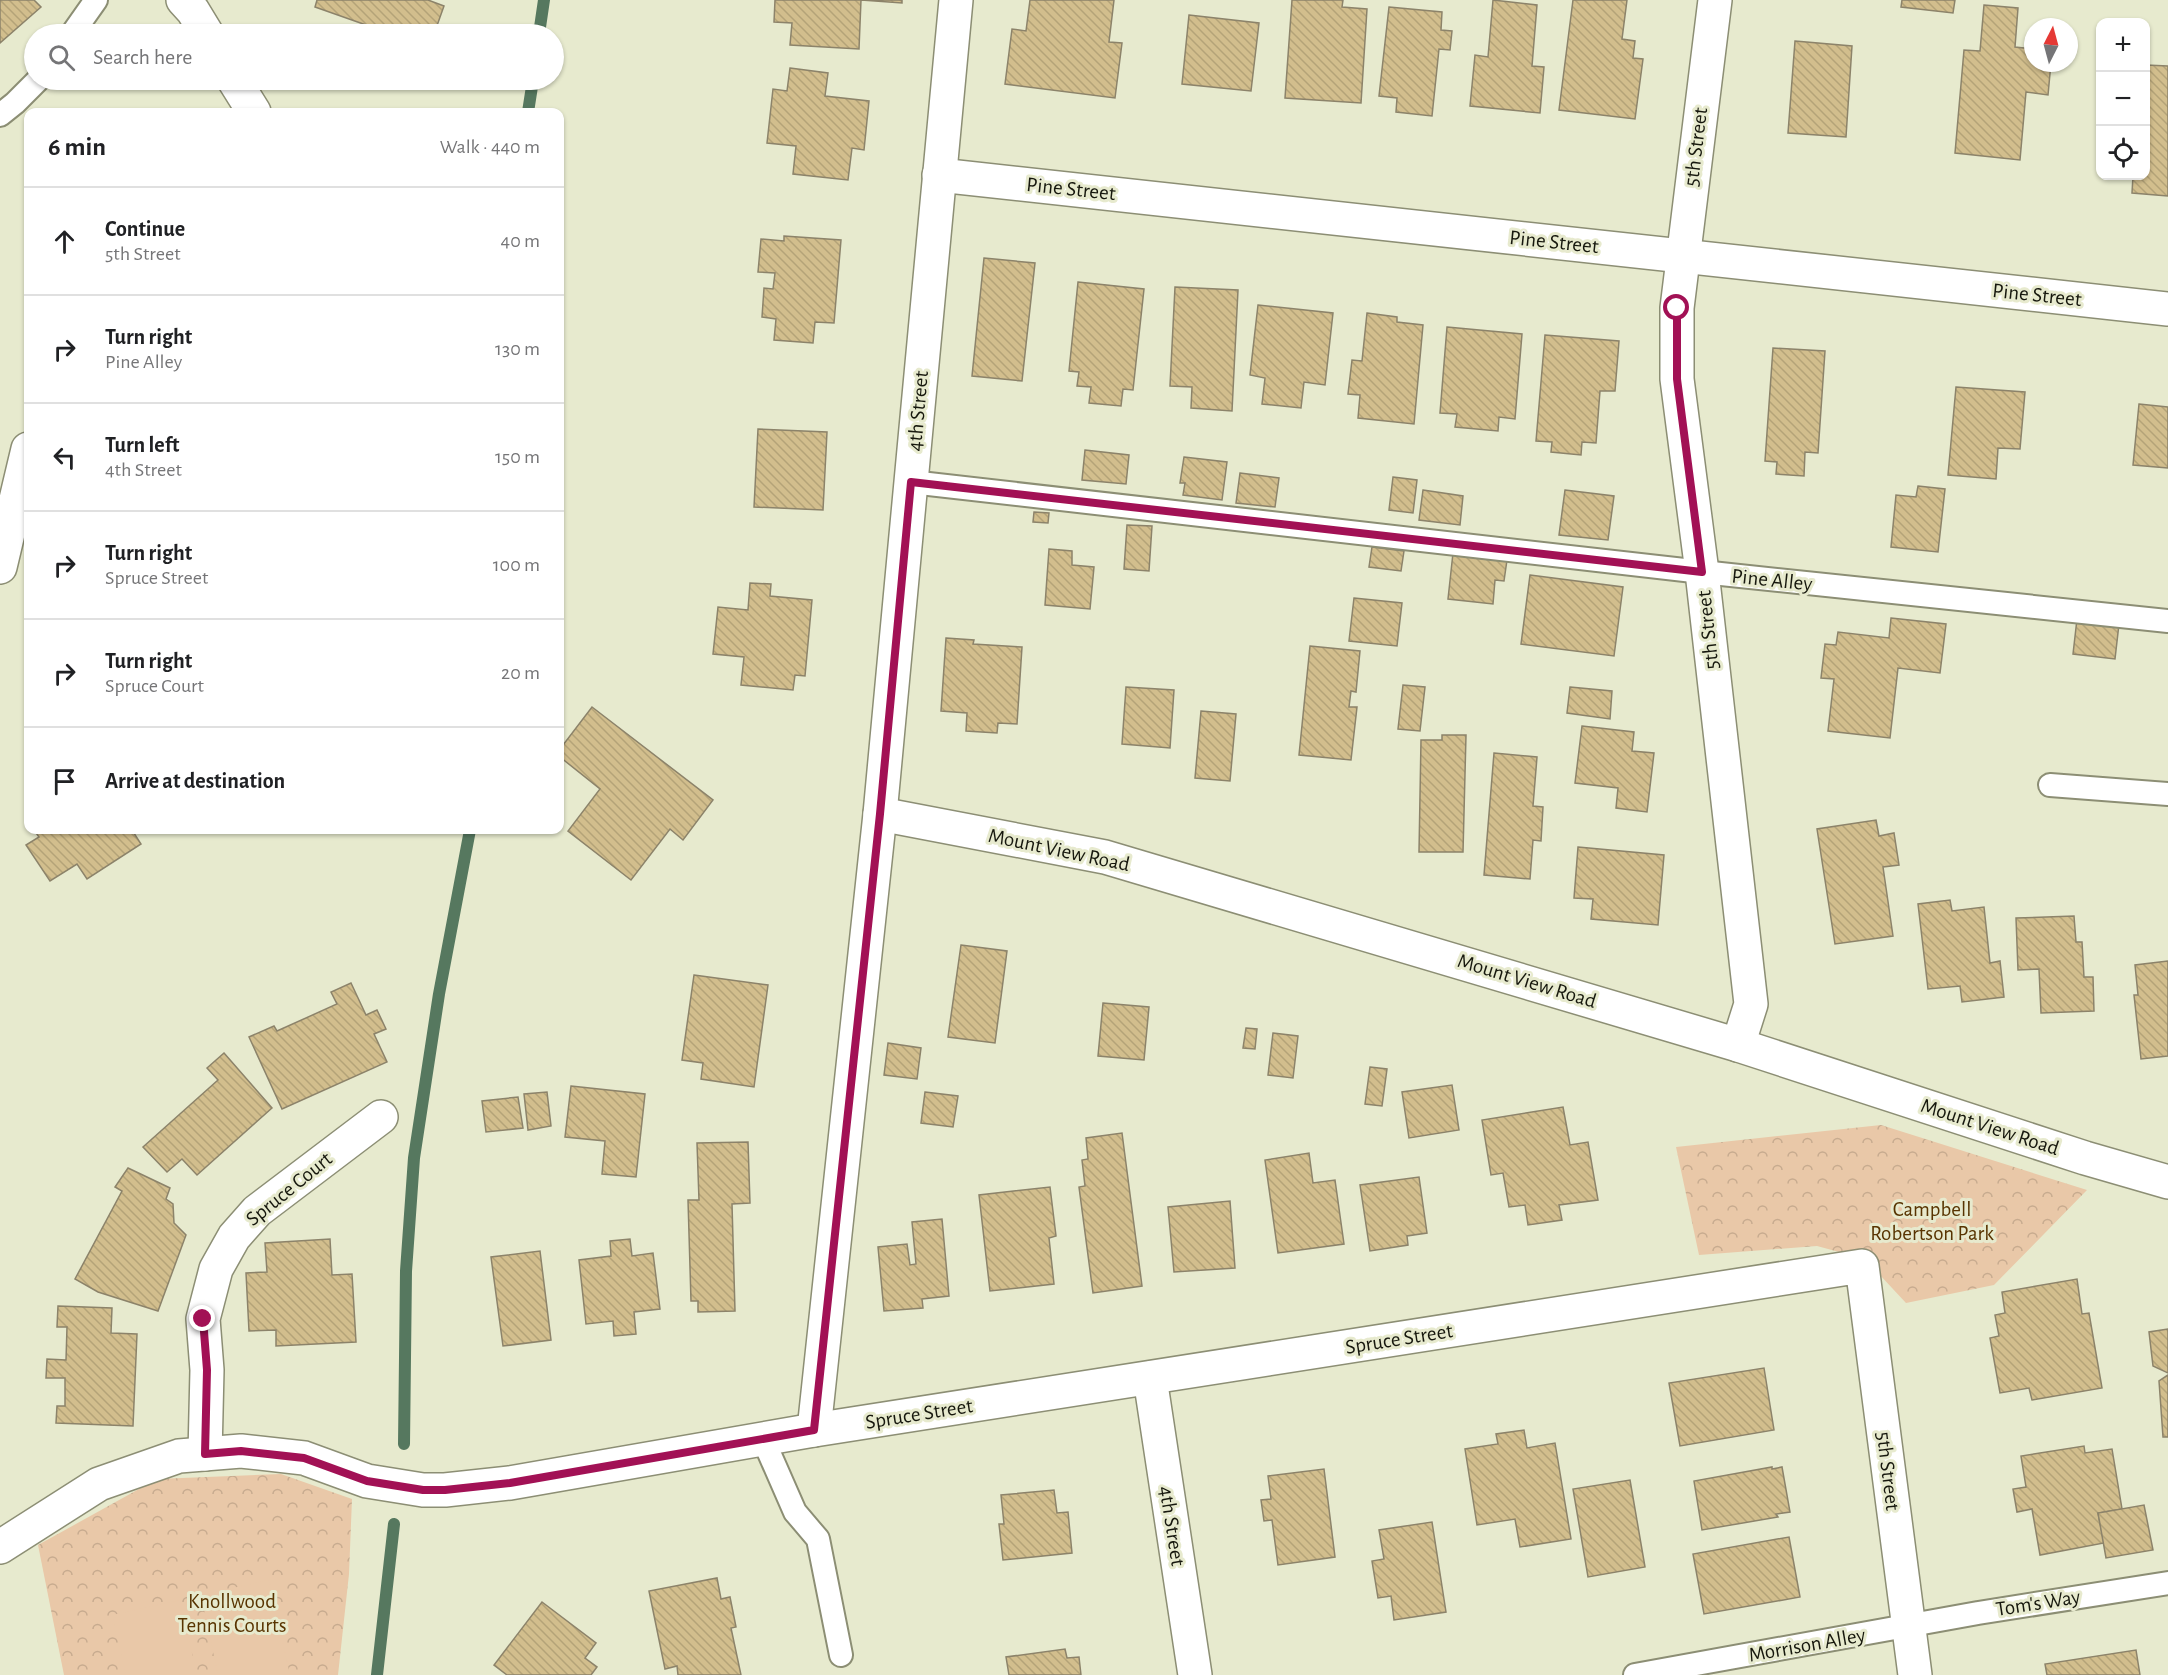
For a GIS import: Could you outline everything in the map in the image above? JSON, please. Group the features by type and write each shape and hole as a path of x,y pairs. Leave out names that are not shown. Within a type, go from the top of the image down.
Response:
{"street":[{"path":"183,0 201,24"},
{"name":"4th Street","path":"814,1430 880,814 956,0"},
{"name":"5th Street","path":"1715,0 1682,256 1677,308 1677,379 1702,572 1751,1004 1738,1045"},
{"path":"240,90 252,108"},
{"name":"Pine Street","path":"939,175 2168,309"},
{"path":"0,567 24,466"},
{"name":"Mount View Road","path":"880,814 1105,857 1738,1045 2166,1182"},
{"name":"Spruce Court","path":"205,1454 207,1370 203,1319 216,1269 234,1237 257,1211 381,1117"},
{"name":"5th Street","path":"1862,1266 1915,1675"},
{"name":"Spruce Street","path":"0,1547 99,1484 179,1456 241,1451 304,1458 367,1481 423,1490 510,1483 814,1430 1862,1266"},
{"name":"4th Street","path":"1150,1378 1195,1675"}],"lane":[{"path":"79,24 96,0"},
{"path":"0,115 28,90"},
{"name":"Pine Alley","path":"911,482 1702,572 2168,621"},
{"path":"2050,785 2168,794"},
{"path":"763,1439 795,1512 818,1539 841,1654"},
{"name":"Tom's Way","path":"1908,1627 1978,1612 2168,1583"},
{"name":"Morrison Alley","path":"1635,1675 1908,1627"}],"green space":[{"name":"Campbell Robertson Park","path":"1881,1125 2087,1190 1994,1285 1906,1303 1865,1259 1817,1246 1699,1255 1676,1147"},
{"name":"Knollwood Tennis Courts","path":"281,1474 352,1499 349,1574 338,1675 64,1675 38,1545 157,1479"},
{"name":"Knollwood Tennis Courts","path":"269,1580 290,1675 218,1675 201,1595"},
{"path":"180,1600 197,1675 126,1675 112,1615"}],"building":[{"path":"0,0 34,0 41,7 0,43"},
{"path":"317,0 428,0 444,6 438,24 363,24 315,7"},
{"path":"775,0 861,0 859,49 790,45 792,23 774,22"},
{"path":"861,0 902,0 902,3"},
{"path":"1030,0 1114,0 1109,42 1122,43 1115,98 1005,84 1012,29 1026,31"},
{"path":"1292,0 1343,0 1342,7 1367,9 1361,103 1285,98"},
{"path":"1493,0 1537,5 1532,66 1544,67 1540,113 1470,106 1475,55 1488,57"},
{"path":"1573,0 1627,0 1622,39 1635,41 1633,58 1643,59 1635,119 1559,110"},
{"path":"1902,0 1955,0 1953,13 1901,7"},
{"path":"1984,5 2018,8 2015,47 2024,48 2024,72 2050,72 2048,95 2026,92 2020,160 1955,153 1964,50 1980,51"},
{"path":"1389,7 1442,12 1441,30 1452,31 1450,50 1439,49 1432,116 1396,112 1397,98 1379,96"},
{"path":"1189,15 1259,23 1251,91 1182,84"},
{"path":"1795,41 1852,46 1846,137 1788,133"},
{"path":"2150,65 2168,66 2168,196 2132,193 2133,180 2150,180"},
{"path":"790,68 828,73 825,96 869,101 864,150 852,148 848,180 793,174 796,146 767,143 773,89 787,91"},
{"path":"784,236 841,240 834,323 815,322 813,343 774,340 776,319 762,317 764,288 773,289 775,273 758,272 761,239 784,241"},
{"path":"984,258 1035,263 1022,381 972,376"},
{"path":"1078,282 1144,289 1133,390 1123,389 1121,406 1089,403 1091,387 1077,386 1079,372 1069,371"},
{"path":"1175,287 1238,290 1232,411 1191,408 1192,387 1170,386"},
{"path":"1258,305 1333,313 1325,385 1304,382 1301,408 1262,404 1265,378 1250,375"},
{"path":"1367,313 1397,317 1397,322 1423,325 1414,424 1358,418 1360,395 1348,394 1352,360 1362,361"},
{"path":"1447,327 1522,334 1515,419 1499,417 1498,431 1455,427 1457,414 1440,413"},
{"path":"1545,335 1619,341 1615,391 1600,391 1596,443 1582,442 1581,455 1551,452 1552,442 1536,441"},
{"path":"1773,348 1825,351 1818,453 1805,452 1804,476 1776,474 1777,462 1765,461"},
{"path":"1956,387 2025,392 2020,449 1998,448 1996,479 1948,475"},
{"path":"2139,404 2168,407 2168,468 2133,465"},
{"path":"758,429 827,432 823,510 754,507"},
{"path":"1085,450 1129,455 1126,484 1082,480"},
{"path":"1184,457 1227,462 1222,500 1183,495 1185,483 1180,483"},
{"path":"1240,473 1279,478 1275,507 1236,503"},
{"path":"1393,477 1417,480 1413,513 1389,510"},
{"path":"1918,486 1945,489 1938,552 1891,547 1896,495 1916,497"},
{"path":"1423,490 1463,496 1460,525 1419,520"},
{"path":"1565,490 1614,496 1608,540 1559,535"},
{"path":"1034,512 1049,513 1048,523 1033,522"},
{"path":"1127,525 1152,526 1149,571 1124,569"},
{"path":"1372,547 1404,551 1401,571 1369,567"},
{"path":"1049,549 1072,551 1072,565 1094,567 1090,609 1045,605"},
{"path":"1453,553 1507,560 1504,581 1495,580 1493,604 1448,599"},
{"path":"1530,575 1623,587 1614,656 1521,644"},
{"path":"750,583 771,584 770,596 812,600 805,676 795,675 793,690 741,685 744,657 713,654 718,607 748,610"},
{"path":"1354,598 1402,603 1397,646 1349,641"},
{"path":"1891,618 1946,624 1940,673 1898,668 1890,738 1828,731 1834,679 1821,678 1825,644 1836,645 1838,632 1889,638"},
{"path":"2077,619 2119,624 2115,659 2073,654"},
{"path":"946,638 974,640 973,644 1022,647 1017,724 998,723 997,733 966,731 967,713 941,711"},
{"path":"1310,646 1360,651 1356,692 1351,691 1349,707 1357,707 1351,760 1299,755"},
{"path":"1403,685 1425,687 1420,731 1398,729"},
{"path":"1126,687 1174,690 1170,748 1122,744"},
{"path":"1570,687 1612,691 1610,719 1567,713"},
{"path":"592,707 713,800 683,840 670,829 631,880 568,831 600,789 564,760 564,744"},
{"path":"1201,711 1236,714 1230,781 1195,778"},
{"path":"1582,726 1634,732 1632,751 1654,753 1647,812 1616,808 1618,788 1575,783"},
{"path":"1442,735 1466,735 1463,852 1419,852 1421,740 1442,740"},
{"path":"1494,753 1537,757 1533,806 1543,807 1541,841 1533,840 1530,879 1484,875"},
{"path":"1876,820 1879,836 1894,833 1899,865 1883,867 1893,936 1835,944 1817,829"},
{"path":"37,834 135,834 141,844 87,879 77,864 50,881 26,845 39,837"},
{"path":"1578,847 1664,855 1658,925 1591,919 1593,899 1574,898"},
{"path":"1950,900 1952,911 1984,907 1990,963 2000,961 2004,997 1962,1002 1960,986 1928,989 1918,904"},
{"path":"2074,916 2076,942 2082,942 2084,977 2093,977 2094,1011 2041,1013 2039,969 2018,970 2016,918"},
{"path":"961,945 1007,951 995,1043 948,1037"},
{"path":"2168,961 2168,1056 2141,1059 2134,995 2138,995 2135,965"},
{"path":"694,975 768,985 754,1087 701,1079 703,1063 682,1060"},
{"path":"351,983 366,1015 377,1010 386,1029 374,1034 387,1062 282,1109 249,1037 274,1026 277,1031 337,1004 331,992"},
{"path":"1103,1003 1149,1007 1144,1060 1098,1056"},
{"path":"1246,1028 1257,1029 1255,1049 1243,1048"},
{"path":"1273,1033 1298,1036 1293,1078 1268,1075"},
{"path":"888,1043 921,1048 917,1079 884,1075"},
{"path":"224,1053 272,1108 197,1175 182,1159 167,1172 143,1147 218,1080 207,1068"},
{"path":"1370,1067 1387,1069 1382,1106 1365,1104"},
{"path":"1452,1085 1459,1130 1409,1138 1402,1092"},
{"path":"571,1086 645,1094 636,1177 602,1174 605,1141 565,1137"},
{"path":"547,1092 551,1126 528,1130 524,1094"},
{"path":"925,1092 958,1096 953,1127 921,1123"},
{"path":"518,1097 523,1128 486,1132 482,1101"},
{"path":"1563,1107 1570,1145 1588,1142 1598,1200 1559,1205 1562,1220 1528,1225 1525,1205 1509,1207 1503,1173 1491,1175 1482,1120"},
{"path":"1122,1133 1142,1286 1093,1293 1079,1187 1085,1186 1082,1160 1088,1159 1086,1138"},
{"path":"748,1142 750,1203 732,1204 735,1311 698,1312 698,1301 691,1301 688,1200 699,1200 697,1143"},
{"path":"1309,1153 1313,1183 1335,1180 1344,1244 1278,1253 1265,1160"},
{"path":"128,1168 170,1188 166,1199 173,1204 174,1223 186,1235 158,1311 98,1292 75,1279 122,1191 115,1187"},
{"path":"1419,1177 1427,1233 1407,1236 1408,1245 1370,1251 1360,1185"},
{"path":"1050,1187 1056,1236 1049,1238 1054,1284 990,1291 979,1195"},
{"path":"1230,1201 1235,1268 1174,1272 1168,1207"},
{"path":"942,1219 949,1296 922,1299 923,1308 884,1311 878,1247 907,1244 910,1265 916,1264 912,1222"},
{"path":"330,1239 332,1275 352,1274 356,1342 276,1346 276,1330 249,1331 246,1273 267,1272 265,1243"},
{"path":"630,1239 632,1256 653,1253 660,1309 634,1312 636,1334 614,1336 613,1321 586,1324 579,1260 611,1256 610,1241"},
{"path":"540,1251 551,1340 503,1346 491,1257"},
{"path":"2077,1279 2082,1314 2089,1313 2102,1388 2032,1400 2029,1388 2000,1393 1990,1338 1999,1336 1995,1315 2005,1313 2002,1292"},
{"path":"58,1306 112,1308 111,1333 137,1334 133,1426 56,1423 57,1406 65,1406 65,1378 46,1378 47,1359 66,1360 67,1327 57,1327"},
{"path":"2168,1329 2168,1373 2153,1366 2149,1332"},
{"path":"1764,1368 1774,1430 1680,1446 1669,1383"},
{"path":"2168,1375 2168,1437 2163,1437 2159,1381"},
{"path":"1524,1430 1527,1448 1555,1443 1571,1539 1520,1547 1515,1519 1477,1525 1465,1449 1498,1444 1496,1434"},
{"path":"2084,1446 2085,1453 2112,1449 2122,1509 2098,1513 2104,1543 2040,1555 2032,1509 2017,1512 2013,1489 2026,1487 2021,1456"},
{"path":"1772,1467 1772,1469 1782,1467 1790,1512 1776,1514 1778,1517 1702,1530 1694,1481"},
{"path":"1324,1469 1335,1557 1278,1565 1272,1520 1264,1521 1261,1500 1271,1499 1268,1476"},
{"path":"1630,1480 1645,1567 1588,1577 1573,1489"},
{"path":"1054,1490 1057,1513 1068,1512 1072,1553 1003,1560 999,1524 1004,1524 1001,1495"},
{"path":"2144,1505 2153,1550 2106,1558 2098,1513"},
{"path":"1432,1522 1446,1612 1394,1620 1391,1596 1378,1598 1372,1561 1384,1559 1379,1530"},
{"path":"1789,1537 1800,1597 1704,1614 1693,1554"},
{"path":"717,1578 721,1599 730,1597 736,1627 731,1628 741,1675 678,1675 677,1666 665,1669 649,1591"},
{"path":"542,1602 596,1643 585,1658 597,1667 591,1675 507,1675 494,1665"},
{"path":"1065,1649 1067,1658 1079,1657 1081,1675 1009,1675 1006,1657"},
{"path":"2136,1650 2140,1675 2047,1675 2045,1664"}],"waterway":[{"path":"540,24 544,0"},
{"path":"529,108 531,90"},
{"path":"404,1444 406,1271 414,1158 439,994 469,834"},
{"path":"377,1675 394,1524"}],"route":[{"path":"203,1319 207,1370 205,1454 241,1451 304,1458 367,1481 423,1490 445,1490 510,1483 814,1430 880,814 911,482 1702,572 1677,379 1677,308"}]}
